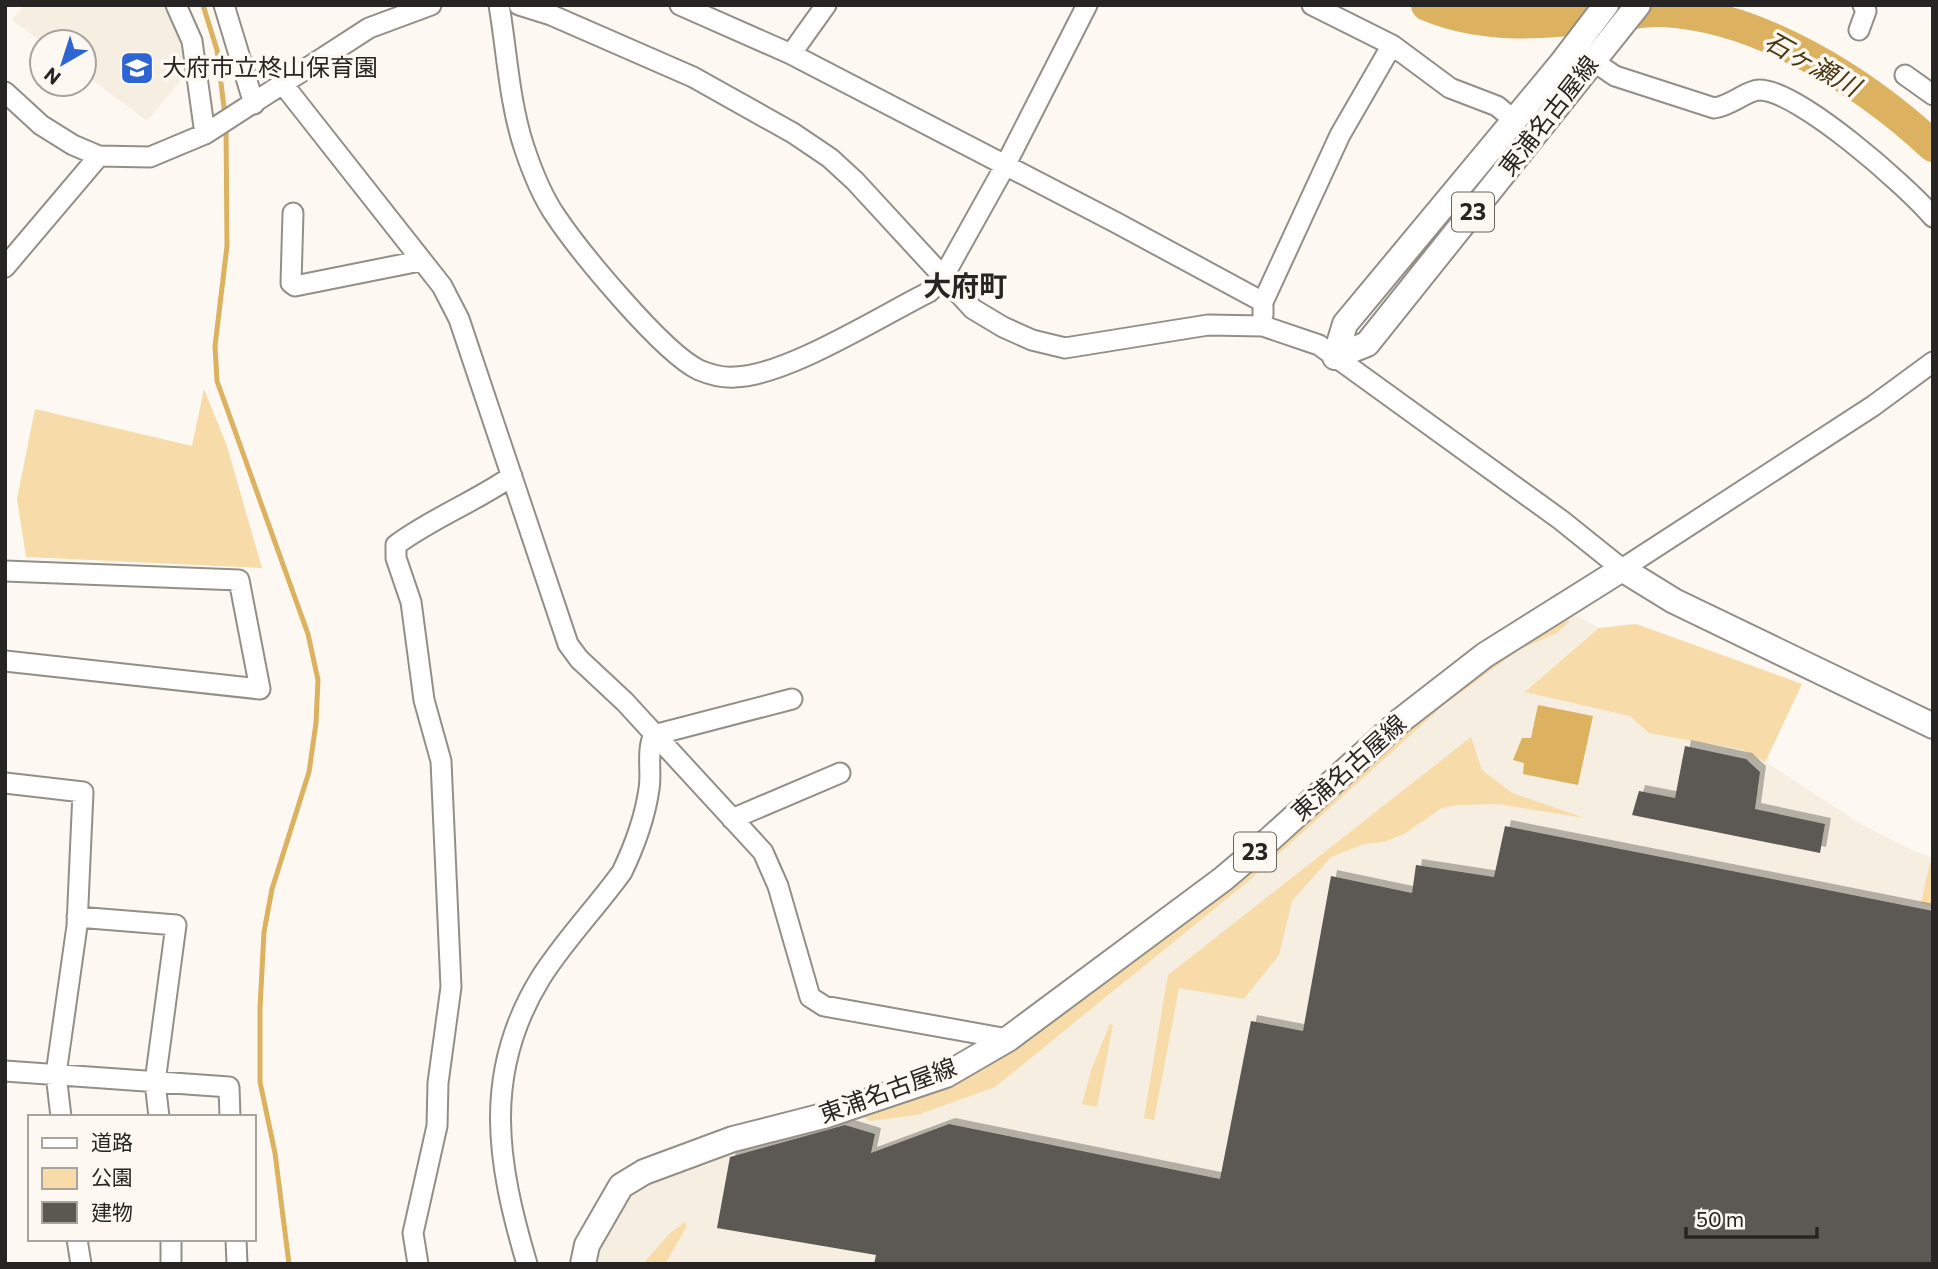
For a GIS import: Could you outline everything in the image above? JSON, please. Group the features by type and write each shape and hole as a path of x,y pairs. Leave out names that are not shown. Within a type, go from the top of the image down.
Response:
{"main road":[{"name":"東浦名古屋線","path":"1335,357 1345,324 1561,64 1606,5"},
{"name":"東浦名古屋線","path":"1335,357 1367,344 1638,5"},
{"name":"東浦名古屋線","path":"583,1264 587,1245 621,1186 644,1172 733,1139 827,1115 946,1075 1008,1039 1223,878 1269,840 1399,721 1485,655 1622,569"},
{"path":"1622,569 1674,601 1933,726"}],"street":[{"path":"176,5 192,41 209,131"},
{"path":"224,5 254,104"},
{"path":"6,95 41,125 99,156 150,157 209,131 369,28 431,5"},
{"path":"499,5 511,98 524,148 553,212 578,247 653,331 697,369 720,377 739,377 771,369 823,348 929,292 942,279 1005,166 1087,5"},
{"path":"519,5 551,15 693,77 793,133 830,158 855,181 942,279 973,309 1003,327 1032,340 1065,348 1208,325 1263,327 1319,345 1560,520 1622,569 1873,406 1933,362"},
{"path":"680,5 791,54 1264,302"},
{"path":"791,54 826,5"},
{"path":"1312,5 1392,45 1450,88 1497,106 1514,120"},
{"path":"1859,30 1868,6"},
{"path":"1263,327 1264,302 1340,135 1392,45"},
{"path":"1596,57 1615,76 1714,108 1730,106 1746,94 1759,90 1783,95 1874,160 1933,217"},
{"path":"1905,75 1933,95"},
{"path":"282,83 442,286 459,319 568,644 579,659 625,702 763,852 778,886 810,997 824,1006 1008,1039"},
{"path":"5,267 99,156"},
{"path":"293,213 290,283 295,286 420,261"},
{"path":"418,1264 412,1233 437,1126 438,1083 451,974 441,761 424,700 411,602 396,558 396,545 412,533 484,496 512,476"},
{"path":"5,571 239,580 260,690 5,662"},
{"path":"527,1264 504,1179 498,1110 503,1072 523,1012 541,978 628,861 649,789 650,743 654,735 792,699"},
{"path":"732,819 840,772"},
{"path":"5,783 83,792 77,917 56,1074 61,1115"},
{"path":"77,917 176,925 155,1083 159,1115"},
{"path":"5,1071 229,1087 230,1115"},
{"path":"77,1241 80,1264"},
{"path":"171,1241 171,1264"},
{"path":"236,1241 237,1264"}],"shaded area":[{"name":"大府市立柊山保育園","path":"24,5 170,5 195,63 147,121 98,84 98,28 28,28 28,32 12,20"},
{"path":"1571,613 1599,628 1636,624 1802,684 1766,762 1859,823 1916,852 1933,857 1933,1264 596,1264 604,1237 625,1202 651,1184 738,1150 948,1085 1491,663"},
{"path":"1538,705 1593,716 1578,785 1523,774 1524,763 1513,760 1522,738 1531,738"}],"green space":[{"path":"204,389 227,446 262,568 26,557 17,499 35,409 192,446"},
{"path":"1560,619 1570,621 1557,633 1520,649 1445,704 1251,879 995,1087 917,1115 870,1121 858,1113 923,1092 1438,701"},
{"path":"1636,624 1802,684 1765,762 1744,750 1649,733 1630,716 1525,692 1599,628"},
{"path":"1471,737 1482,770 1512,793 1585,818 1498,804 1458,805 1442,808 1404,834 1384,842 1364,844 1331,857 1292,901 1279,955 1244,999 1179,988 1154,1120 1144,1118 1168,975"},
{"path":"1930,863 1933,864 1933,906 1921,903"},
{"path":"1110,1024 1113,1025 1097,1107 1082,1104 1092,1068"},
{"path":"685,1222 687,1226 665,1264 643,1264 669,1234"}],"building":[{"path":"1685,746 1746,759 1760,772 1755,809 1825,824 1820,853 1632,815 1639,791 1675,798"},
{"path":"1505,826 1933,911 1933,1264 874,1264 876,1255 717,1228 730,1157 845,1125 875,1134 871,1153 949,1124 1220,1179 1251,1021 1303,1031 1331,876 1412,893 1416,865 1494,877"}],"waterway":[{"path":"203,5 217,50 225,116"},
{"name":"石ヶ瀬川","path":"1427,5 1449,13 1494,21 1563,21 1656,11 1699,15 1736,25 1808,56 1843,76 1906,122 1933,146"},
{"path":"226,125 227,246 215,346 217,381 308,634 318,680 316,723 309,772 272,889 264,932 260,1008 260,1082 275,1153 289,1264"}],"place":[{"name":"大府市立柊山保育園","path":"137,68"}],"district":[{"name":"大府町","path":"965,286"}]}
